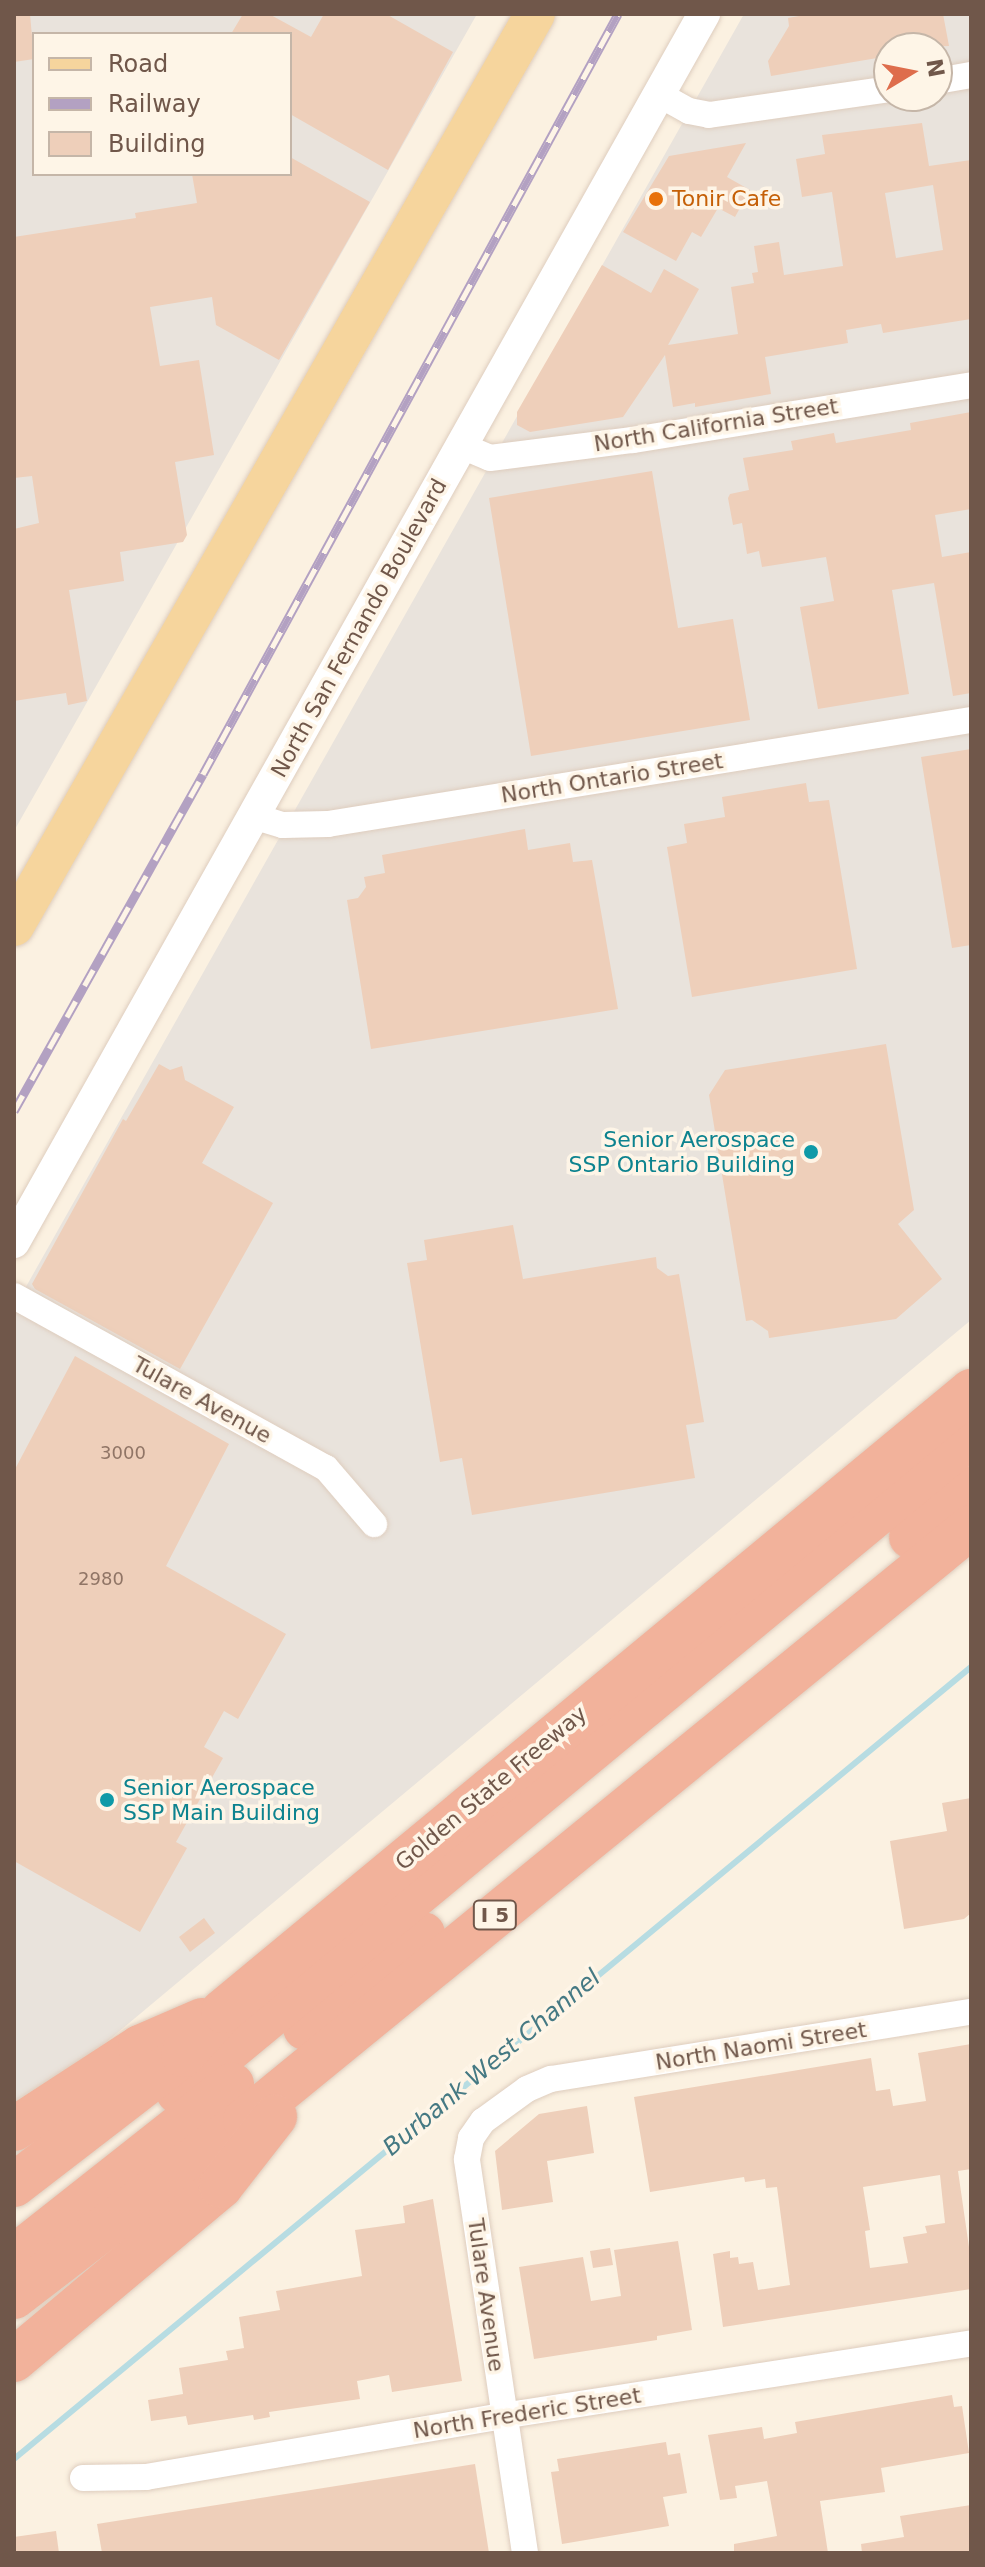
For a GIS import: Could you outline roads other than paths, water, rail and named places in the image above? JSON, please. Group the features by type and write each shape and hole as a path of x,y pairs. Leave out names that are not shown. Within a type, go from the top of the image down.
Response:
{"highway":[{"name":"Golden State Freeway","path":"14,2185 183,2055 223,2011 971,1391"},
{"path":"14,2219 267,2022 971,1436"},
{"path":"14,2257 413,1942 971,1488"},
{"name":"I 5","path":"14,2297 245,2120 971,1527"},
{"path":"14,2129 140,2047 223,2011"},
{"path":"14,2360 221,2186 328,2050"}],"main road":[{"path":"19,908 532,15"}],"street":[{"name":"North San Fernando Boulevard","path":"14,1242 704,14"},
{"path":"660,95 689,111 709,115 873,91"},
{"name":"North California Street","path":"462,446 490,458 633,440 971,385"},
{"name":"North Ontario Street","path":"253,816 283,825 328,824 971,720"},
{"name":"Tulare Avenue","path":"14,1296 326,1468 374,1524"},
{"name":"North Naomi Street","path":"551,2079 971,2012"},
{"name":"Tulare Avenue","path":"525,2553 502,2416 467,2159 471,2138 483,2121 527,2089 551,2079"},
{"name":"North Frederic Street","path":"83,2478 146,2477 502,2416 971,2343"}],"waterway":[{"name":"Burbank West Channel","path":"14,2459 971,1667"}],"railway":[{"path":"14,1111 203,774 618,14"}],"place":[{"name":"Tonir Cafe","path":"656,199"},
{"name":"Senior Aerospace SSP Ontario Building","path":"811,1152"},
{"name":"Senior Aerospace SSP Main Building","path":"107,1800"}]}
